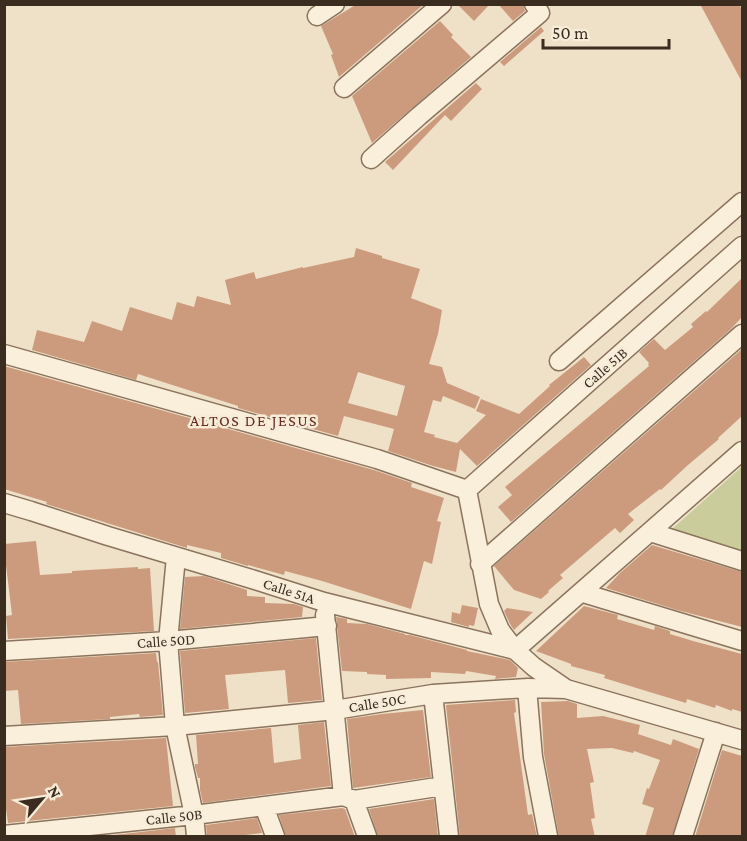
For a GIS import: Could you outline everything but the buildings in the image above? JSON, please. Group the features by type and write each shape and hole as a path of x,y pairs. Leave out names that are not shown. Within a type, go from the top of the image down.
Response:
{"street":[{"path":"317,16 335,4"},
{"path":"344,88 442,4"},
{"path":"371,159 540,13 534,4"},
{"path":"559,361 742,202"},
{"name":"Calle 51B","path":"467,490 742,246"},
{"path":"480,564 742,334"},
{"path":"4,354 376,459 467,490 489,604 500,630 515,650 583,593 742,451"},
{"name":"Calle 51A","path":"4,503 324,602 515,650 534,667 566,689"},
{"path":"650,532 742,561"},
{"path":"176,557 168,641 175,726 194,815 196,837"},
{"path":"583,593 742,641"},
{"path":"324,602 335,710 348,798 367,837"},
{"name":"Calle 50D","path":"4,651 168,641 327,627"},
{"path":"527,688 533,757 548,837"},
{"name":"Calle 50C","path":"4,736 175,726 335,710 433,694 527,688 566,689 742,740"},
{"path":"433,694 449,837"},
{"path":"683,837 716,732"},
{"name":"Calle 50B","path":"6,832 194,815 443,786"},
{"path":"264,806 275,837"}],"green space":[{"path":"742,466 742,553 671,530 737,471"}],"district":[{"name":"ALTOS DE JESUS","path":"254,420"}]}
